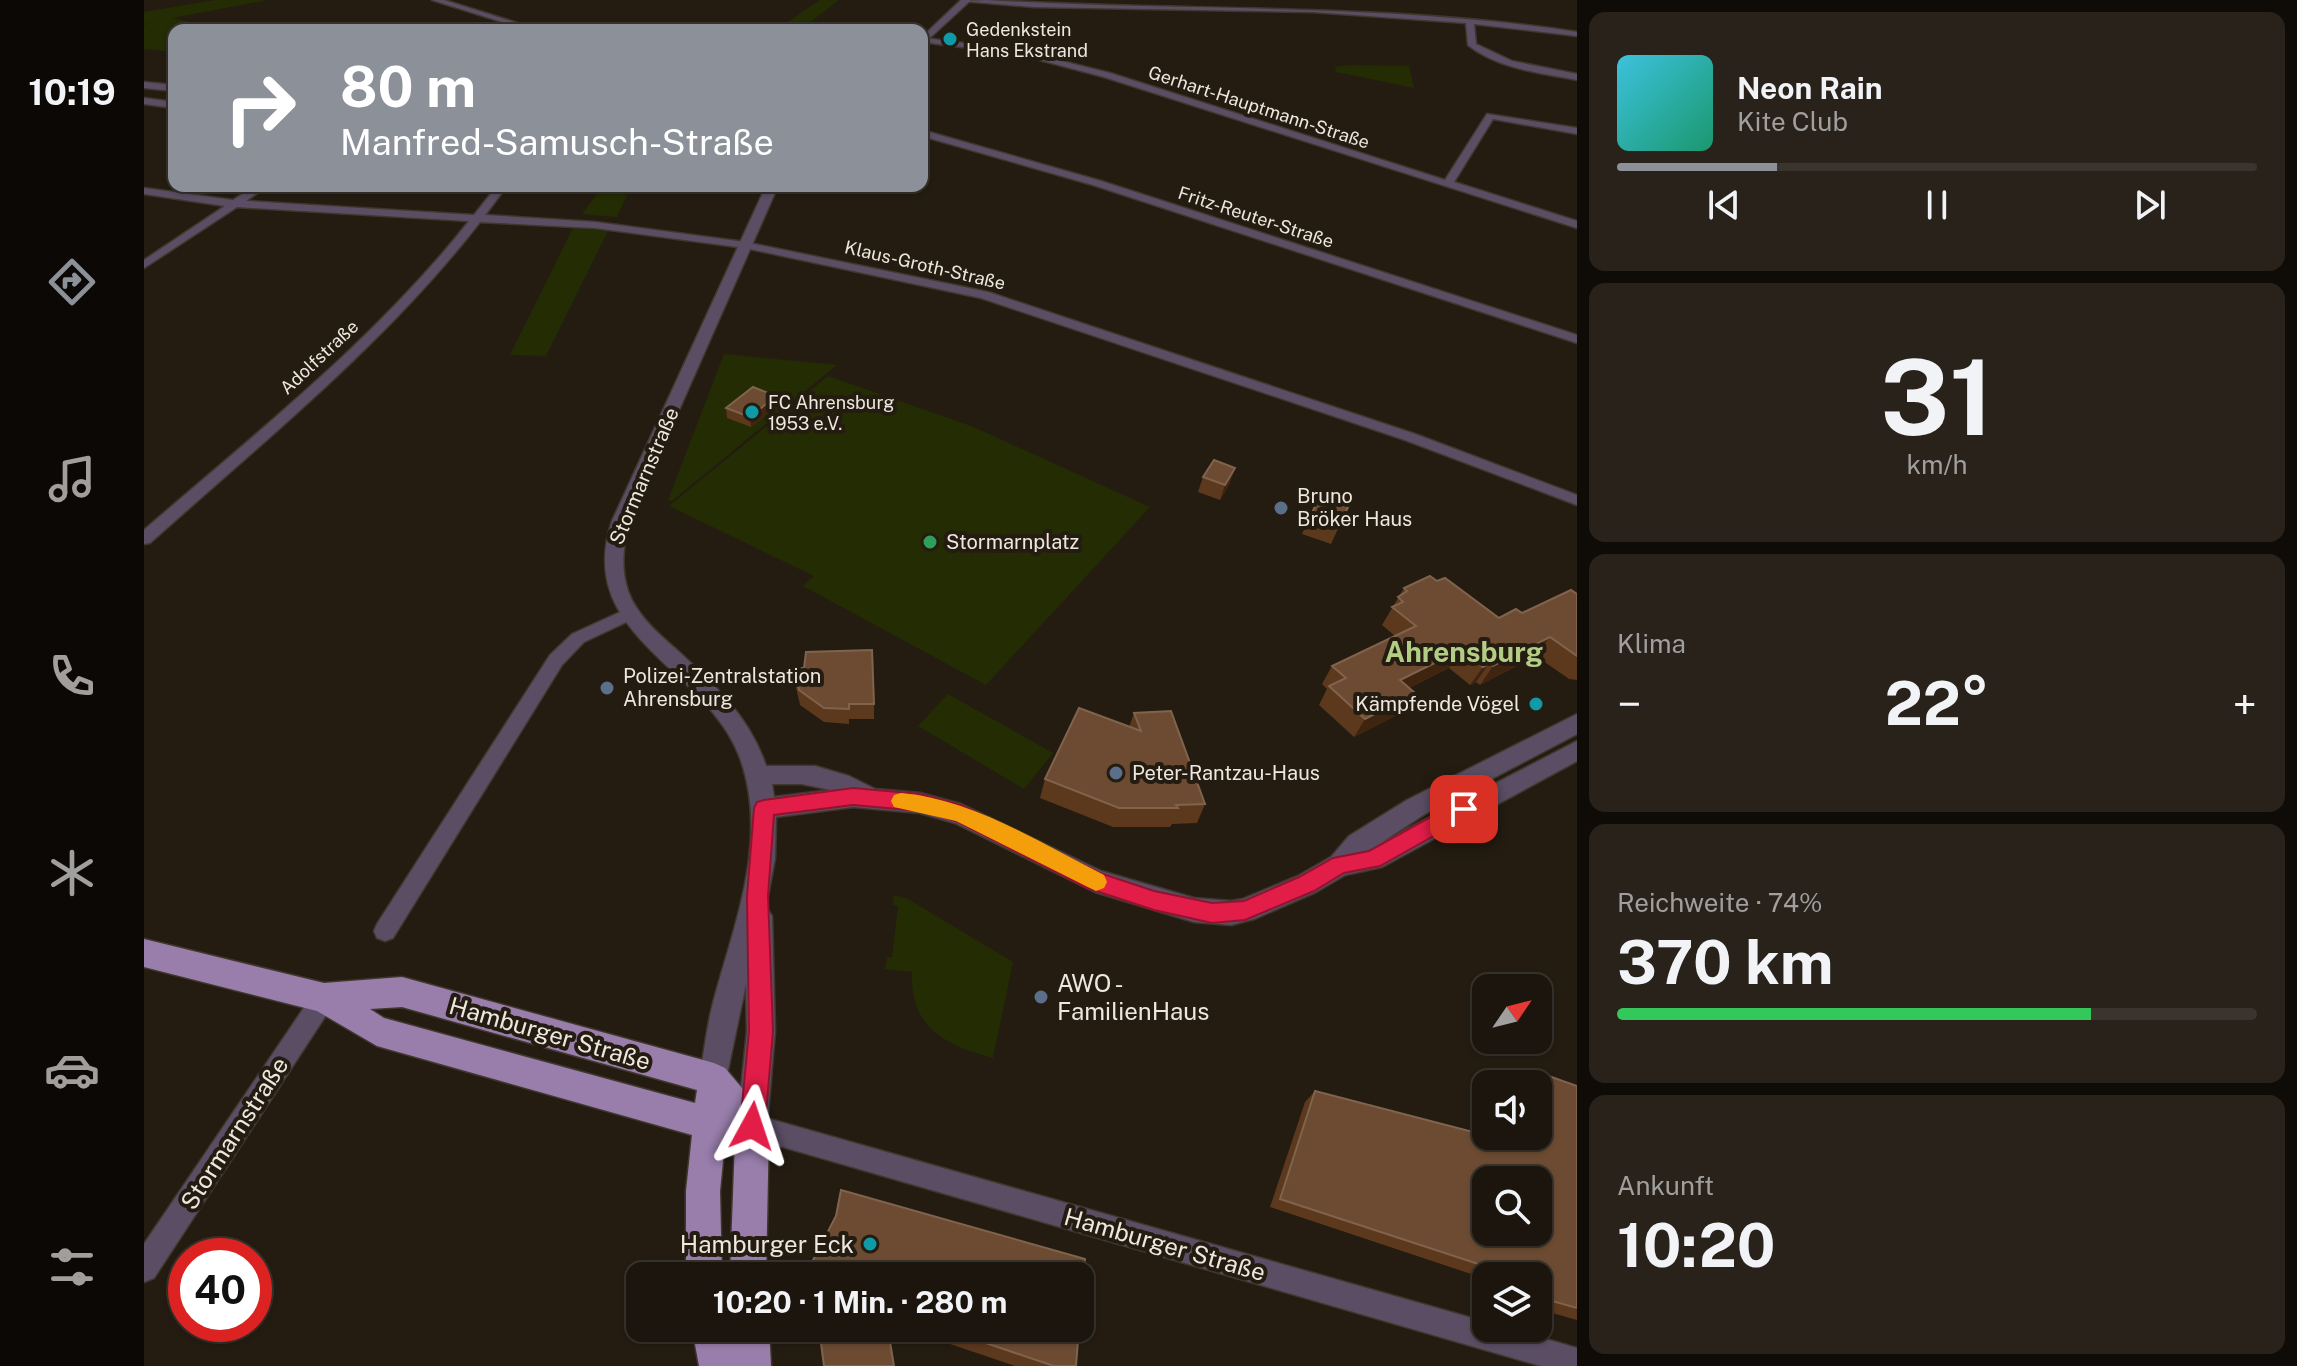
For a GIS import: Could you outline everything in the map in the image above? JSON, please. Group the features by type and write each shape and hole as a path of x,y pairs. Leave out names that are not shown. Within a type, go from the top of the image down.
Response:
{"main road":[{"name":"Hamburger Straße","path":"144,953 324,998 377,1031 708,1123 752,1126"},
{"name":"Hamburger Straße","path":"324,998 402,992 714,1079"},
{"path":"704,1262 703,1191 714,1079"},
{"path":"714,1079 752,1126 748,1262"},
{"path":"714,1342 718,1366"},
{"path":"751,1342 752,1366"}],"street":[{"path":"436,0 517,24"},
{"path":"928,37 966,0 1034,5 1301,10 1470,22 1577,34"},
{"path":"1470,22 1472,45 1491,58 1577,77"},
{"name":"Gerhart-Hauptmann-Straße","path":"928,41 1017,52 1107,75 1577,225"},
{"path":"144,85 168,87"},
{"path":"144,101 168,104"},
{"path":"1447,185 1490,116 1577,131"},
{"name":"Fritz-Reuter-Straße","path":"928,135 1097,183 1577,339"},
{"name":"Klaus-Groth-Straße","path":"144,191 236,204 595,225 745,245 984,295 1410,437 1577,500"},
{"path":"144,265 253,192"},
{"name":"Adolfstraße","path":"144,539 332,372 432,272 497,192"},
{"name":"Stormarnstraße","path":"629,614 612,570 616,535 769,192"},
{"path":"385,931 556,660 578,638 629,614 717,702 749,748 760,776 764,808 758,896 761,1017 752,1126"},
{"path":"764,808 817,799 870,798 920,803 961,814 1095,881 1154,901 1203,912 1245,911 1307,884 1340,865 1358,844 1395,820 1577,723"},
{"path":"1340,865 1373,859 1577,750"},
{"path":"760,776 784,773 825,777 844,783 870,798"},
{"path":"714,1079 727,1004 758,896"},
{"name":"Stormarnstraße","path":"144,1268 324,998"},
{"name":"Hamburger Straße","path":"752,1126 1577,1362"}],"green space":[{"path":"215,0 268,0 172,18 199,24 168,24 168,51 144,49 144,25 149,23 144,24 144,12"},
{"path":"820,0 839,0 808,24 785,24"},
{"path":"1409,66 1414,88 1336,72 1335,67"},
{"path":"598,192 628,192 617,217 582,214"},
{"path":"573,228 608,231 546,356 510,355"},
{"path":"724,354 837,365 672,501 668,500"},
{"name":"Stormarnplatz","path":"828,376 971,426 1150,507 986,685 803,586 814,576 669,506"},
{"path":"948,694 1053,753 1024,789 918,726"},
{"path":"894,895 908,899 1013,962 993,1058 960,1047 934,1031 917,1007 912,972 885,969 887,957 892,957 898,906 893,905"}],"building":[{"path":"753,387 776,396 750,417 726,408"},
{"path":"1214,460 1235,468 1225,485 1203,477"},
{"path":"1319,498 1348,507 1338,529 1309,519"},
{"path":"1430,576 1437,581 1445,578 1499,618 1516,609 1522,613 1571,590 1577,594 1577,656 1550,637 1493,666 1483,667 1461,650 1400,680 1415,693 1365,719 1329,686 1346,678 1332,666 1416,626 1392,607 1403,602 1398,597 1407,591 1404,588"},
{"path":"872,650 874,704 849,704 849,709 824,708 799,690 794,668 804,668 806,652"},
{"name":"Peter-Rantzau-Haus","path":"1079,708 1141,731 1134,713 1171,711 1205,804 1176,805 1178,808 1119,808 1045,779"},
{"path":"1552,1077 1577,1086 1577,1308 1552,1301 1552,1262 1472,1262 1280,1199 1315,1091 1472,1132 1472,1150 1552,1150"},
{"path":"841,1190 1085,1259 1085,1262 812,1262 836,1216"},
{"path":"821,1342 890,1342 894,1366 824,1366"},
{"path":"983,1342 1078,1342 1076,1366 1054,1366"}],"slow traffic":[{"path":"901,801 961,814 1096,882"}],"place":[{"name":"Gedenkstein Hans Ekstrand","path":"950,39"},
{"name":"FC Ahrensburg 1953 e.V.","path":"752,412"},
{"name":"Bruno Bröker Haus","path":"1281,508"},
{"name":"Stormarnplatz","path":"930,542"},
{"name":"Polizei-Zentralstation Ahrensburg","path":"607,688"},
{"name":"Kämpfende Vögel","path":"1536,704"},
{"name":"Peter-Rantzau-Haus","path":"1116,773"},
{"name":"AWO - FamilienHaus","path":"1041,997"},
{"name":"Hamburger Eck","path":"870,1244"}],"district":[{"name":"Ahrensburg","path":"1464,651"}],"route":[{"path":"752,1126 761,1031 758,896 764,808 817,799 853,797 920,803 961,814 1095,881 1154,901 1212,913 1245,911 1307,884 1340,865 1373,859 1464,809"}]}
